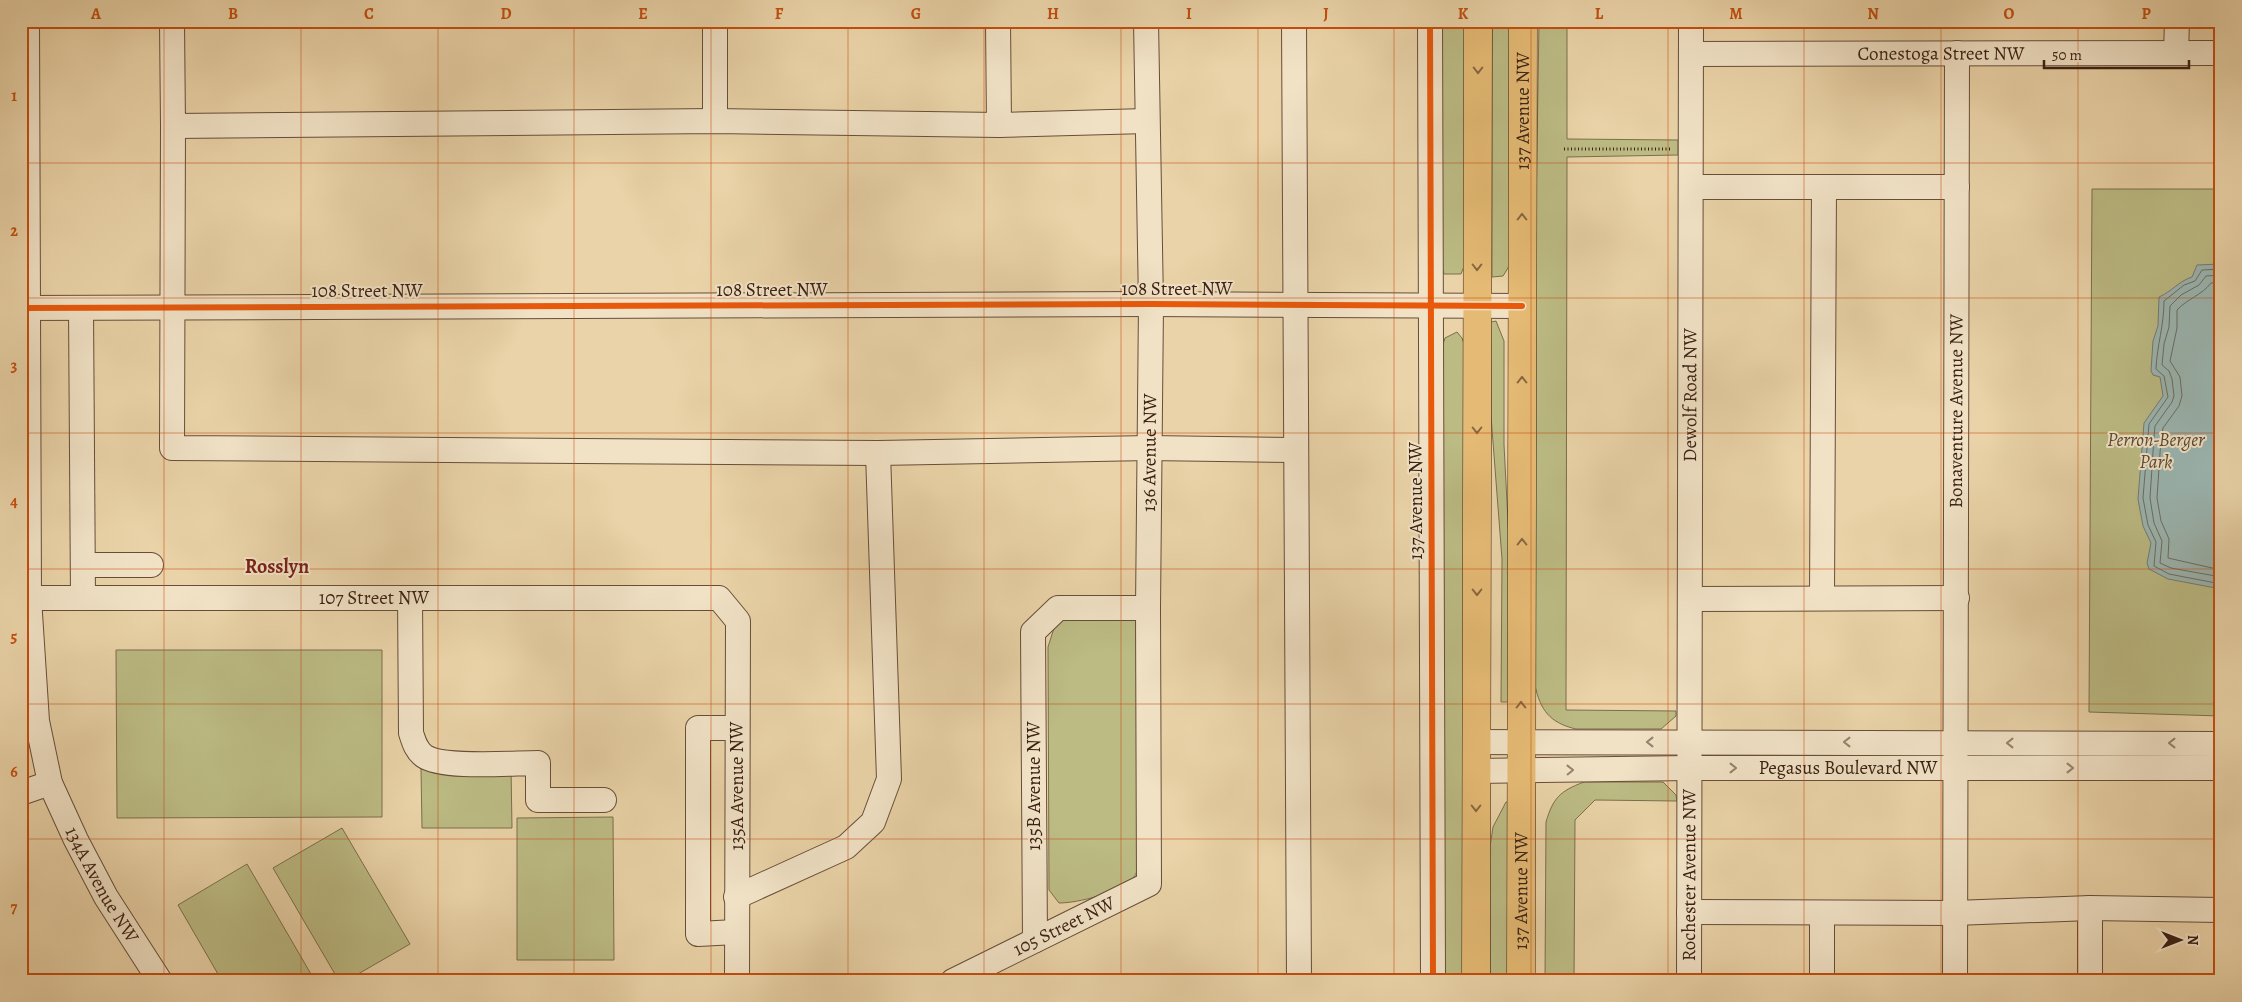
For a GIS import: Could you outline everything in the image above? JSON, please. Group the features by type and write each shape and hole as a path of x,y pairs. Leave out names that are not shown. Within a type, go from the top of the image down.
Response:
{"main road":[{"path":"1476,981 1478,21"},
{"name":"137 Avenue NW","path":"1521,981 1523,21"}],"street":[{"name":"134A Avenue NW","path":"27,21 24,134 29,598 37,722 50,783 76,840 106,897 160,981"},
{"path":"172,21 174,307 172,448 878,453 1149,448 1295,450"},
{"path":"715,21 715,121"},
{"path":"998,21 999,125"},
{"name":"136 Avenue NW","path":"1146,21 1151,304 1148,608 1149,884"},
{"path":"1294,21 1299,981"},
{"name":"137 Avenue NW","path":"1430,21 1433,981"},
{"name":"Dewolf Road NW","path":"1689,768 1691,21"},
{"path":"2176,53 2177,21"},
{"name":"Bonaventure Avenue NW","path":"1955,981 1957,53"},
{"name":"Conestoga Street NW","path":"1691,54 2221,53"},
{"path":"173,126 715,121 999,125 1147,121"},
{"path":"1691,187 1957,187"},
{"path":"1822,598 1824,187"},
{"name":"108 Street NW","path":"25,308 1151,304 1522,306"},
{"path":"80,308 82,598"},
{"path":"736,897 846,847 873,822 889,778 878,453"},
{"path":"83,565 151,565"},
{"name":"107 Street NW","path":"29,598 719,598"},
{"path":"410,598 412,733 414,745 422,755 442,763 538,763 538,800 604,800"},
{"name":"135A Avenue NW","path":"719,598 738,621 737,981"},
{"path":"1690,599 1957,598"},
{"name":"135B Avenue NW","path":"1035,940 1033,632 1058,608 1148,608"},
{"path":"736,932 698,934 698,728 737,728"},
{"name":"Pegasus Boulevard NW","path":"1476,742 2221,744"},
{"name":"Pegasus Boulevard NW","path":"1476,771 1689,768 2221,768"},
{"name":"Rochester Avenue NW","path":"1689,768 1689,981"},
{"path":"21,793 50,783"},
{"name":"105 Street NW","path":"953,981 1149,884"},
{"path":"1689,912 1822,914 1955,913 2090,908 2221,910"},
{"path":"2090,908 2090,981"},
{"path":"1822,914 1822,981"}],"path":[{"path":"1564,149 1690,148"}],"green space":[{"path":"1440,21 1466,21 1466,261 1461,274 1444,274 1441,264"},
{"path":"1492,21 1513,21 1513,250 1508,268 1503,276 1492,277"},
{"path":"1539,21 1567,21 1567,139 1678,140 1678,155 1567,157 1566,710 1676,711 1676,716 1661,729 1576,729 1567,726 1553,719 1543,708 1535,685 1536,215"},
{"name":"Perron-Berger Park","path":"2092,189 2221,189 2221,716 2089,712"},
{"path":"1496,321 1504,341 1504,445 1512,597 1512,702 1501,702 1502,559 1491,416 1491,322"},
{"path":"1457,332 1462,338 1466,350 1465,981 1442,981 1441,351 1445,338"},
{"path":"1075,613 1135,617 1139,627 1140,858 1134,877 1117,889 1087,899 1059,903 1049,890 1048,647 1055,625"},
{"path":"116,650 382,650 382,817 117,818"},
{"path":"1721,751 1924,751 1924,759 1721,759"},
{"path":"511,768 512,828 422,828 421,769"},
{"path":"1584,782 1663,782 1676,795 1677,801 1595,800 1575,820 1574,981 1545,981 1546,822 1559,796 1563,792"},
{"path":"1506,802 1510,802 1512,981 1490,981 1490,847 1493,827"},
{"path":"613,817 614,960 517,960 517,818"},
{"path":"342,828 410,944 346,981 339,981 273,868"},
{"path":"247,864 315,981 222,981 178,905"}],"water":[{"path":"2221,264 2221,589 2168,579 2149,569 2147,563 2151,543 2143,526 2138,499 2144,423 2163,396 2160,377 2153,375 2151,371 2153,341 2158,326 2159,297 2192,277 2197,265"}],"cycle path":[{"path":"1430,21 1433,981"},
{"path":"21,308 1151,304 1522,306"}],"district":[{"name":"Rosslyn","path":"277,566"}]}
